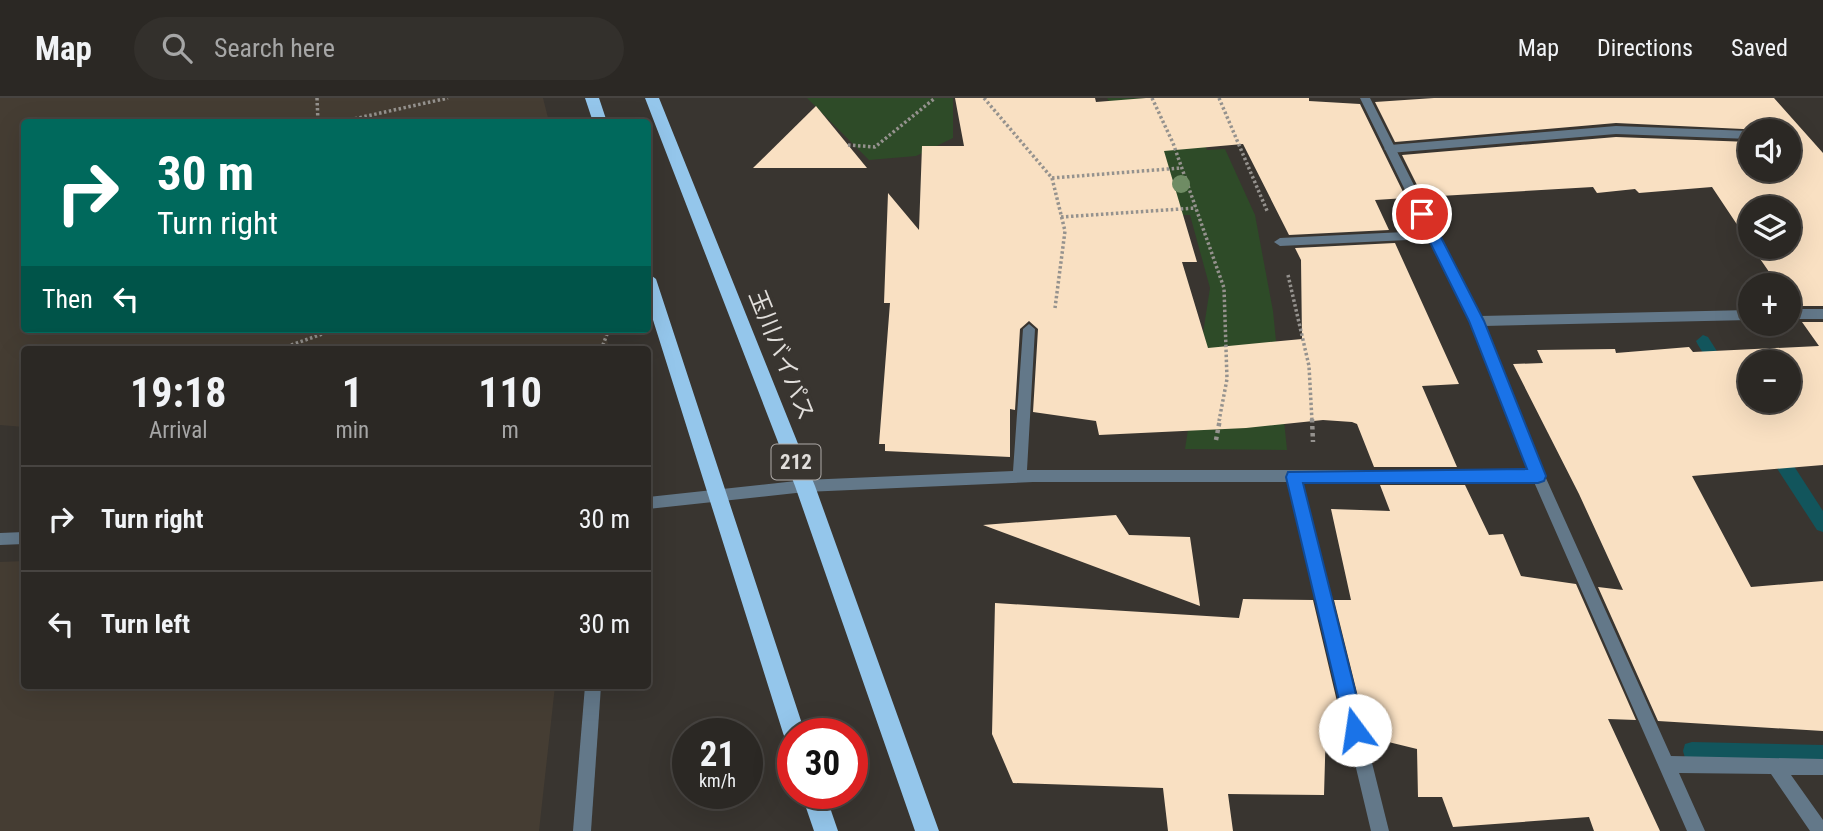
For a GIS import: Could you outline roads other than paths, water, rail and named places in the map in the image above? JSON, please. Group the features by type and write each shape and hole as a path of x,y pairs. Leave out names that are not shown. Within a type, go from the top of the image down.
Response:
{"highway":[{"path":"592,98 599,119"},
{"name":"玉川バイパス","path":"653,98 806,486 927,831"},
{"path":"651,288 789,718"},
{"path":"818,809 826,831"}],"street":[{"path":"1365,98 1476,321 1538,476 1696,831"},
{"path":"1390,149 1616,130 1738,135"},
{"path":"1280,242 1433,235"},
{"path":"1801,314 1823,314"},
{"path":"1476,321 1738,315"},
{"path":"1020,477 1029,329"},
{"path":"651,503 806,486 1020,477 1538,476"},
{"path":"1294,477 1380,831"},
{"path":"0,539 21,538"},
{"path":"582,831 593,689"},
{"path":"1668,764 1823,766"},
{"path":"1775,766 1820,831"}],"waterway":[{"path":"1703,341 1720,368"},
{"path":"1775,451 1823,525"},
{"path":"1692,751 1823,754"}]}
